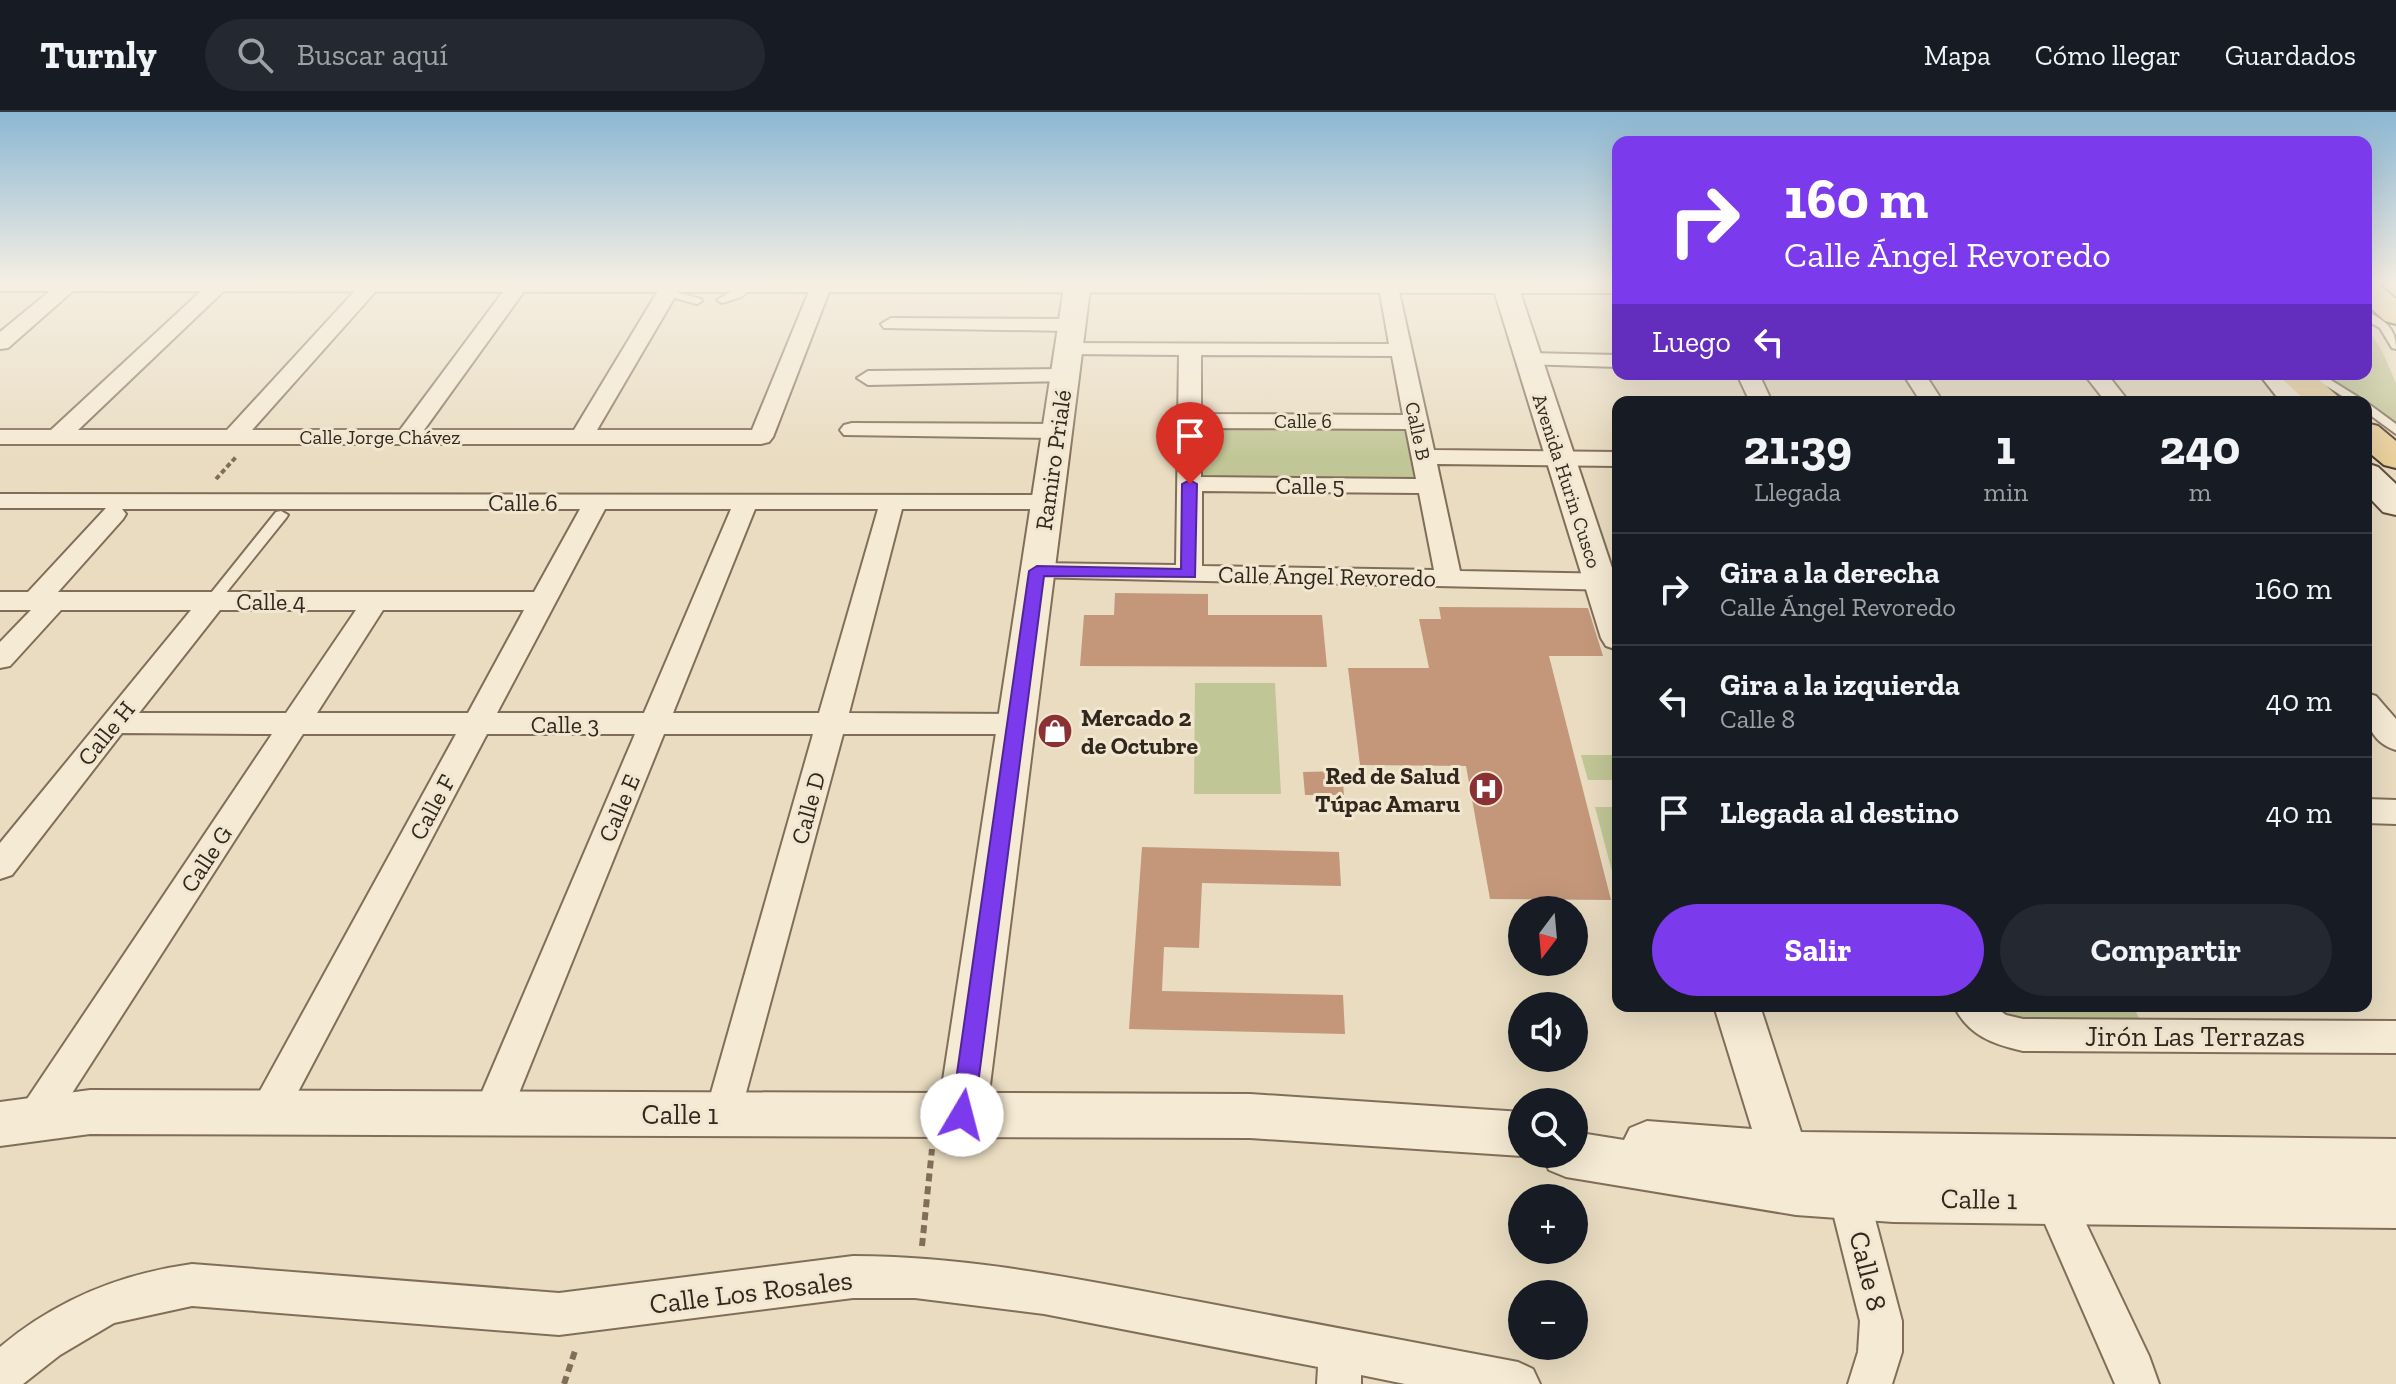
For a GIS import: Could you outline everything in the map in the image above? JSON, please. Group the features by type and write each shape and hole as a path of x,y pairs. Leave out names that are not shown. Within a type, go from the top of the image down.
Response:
{"main road":[{"path":"2291,387 2313,396"},
{"path":"2380,448 2396,504"}],"street":[{"path":"57,437 161,340"},
{"path":"243,437 325,340"},
{"path":"407,437 478,340"},
{"path":"581,437 639,340"},
{"name":"Calle Jorge Chávez","path":"0,437 761,437 800,340"},
{"path":"1002,340 1068,350"},
{"name":"Ramiro Prialé","path":"950,1115 1016,724 1069,340"},
{"name":"Calle B","path":"1399,340 1449,579"},
{"name":"Avenida Hurin Cusco","path":"1522,340 1560,458 1609,582"},
{"path":"1189,574 1190,349"},
{"path":"868,378 1068,350 1401,350"},
{"path":"1528,359 1612,361"},
{"path":"2100,380 2113,396"},
{"name":"Calle 6","path":"1189,421 1416,422"},
{"path":"852,430 1057,431"},
{"path":"1424,457 1612,459"},
{"name":"Calle 5","path":"1190,484 1430,486"},
{"name":"Calle 6","path":"2,512 197,501 1047,502"},
{"name":"Calle F","path":"268,1112 596,502"},
{"name":"Calle E","path":"492,1113 746,502"},
{"name":"Calle D","path":"724,1114 892,502"},
{"path":"0,659 114,514"},
{"name":"Calle Ángel Revoredo","path":"1037,571 1609,582"},
{"name":"Calle 4","path":"0,601 541,601"},
{"name":"Calle H","path":"0,866 212,601"},
{"name":"Calle G","path":"18,1121 295,723 375,601"},
{"path":"2372,710 2396,739"},
{"name":"Calle 3","path":"114,723 1016,724"},
{"path":"1739,1012 1790,1173"},
{"name":"Jirón Las Terrazas","path":"1984,1017 2023,1035 2396,1037"},
{"name":"Calle 1","path":"18,1121 90,1112 1250,1116 1508,1133"},
{"name":"Calle 1","path":"1361,1121 1508,1145"},
{"name":"Calle 1","path":"1588,1140 1790,1173"},
{"name":"Calle 1","path":"1588,1156 1843,1177 2055,1201 2396,1204"},
{"name":"Calle 1","path":"1843,1177 2396,1162"},
{"name":"Calle 8","path":"1843,1177 1881,1321 1880,1352 1870,1384"},
{"path":"2055,1201 2143,1380"},
{"name":"Calle Los Rosales","path":"0,1375 58,1330 107,1304 147,1290 192,1285 559,1314 853,1277 915,1277 1044,1293 1340,1366 1518,1384"}],"lane":[{"path":"2323,380 2350,396"},
{"path":"2372,424 2380,448"},
{"path":"212,601 281,515"}],"path":[{"path":"197,501 243,437"},
{"path":"950,1115 920,1242 926,1254 944,1263 960,1281"}],"green space":[{"path":"2372,340 2375,340 2396,383 2396,421 2372,405 2372,396 2358,396 2333,380 2372,380"},
{"path":"1200,426 1404,426 1414,480 1200,480"},
{"path":"1195,683 1275,683 1281,794 1194,794"},
{"path":"1581,755 1612,755 1612,780 1588,780"},
{"path":"1595,807 1612,807 1612,871"},
{"path":"1998,1012 2136,1012 2141,1022 2019,1019"}],"building":[{"path":"1115,593 1208,594 1208,615 1322,615 1327,667 1080,666 1084,615 1114,615"},
{"path":"1439,607 1588,608 1603,656 1549,656 1611,900 1588,900 1588,896 1508,896 1508,899 1490,899 1466,766 1360,765 1348,668 1429,668 1419,619 1441,619"},
{"path":"1342,771 1344,795 1305,795 1303,772"},
{"path":"1142,847 1339,852 1341,886 1202,883 1199,948 1164,947 1162,991 1343,995 1345,1034 1129,1029"}],"place":[{"name":"Mercado 2 de Octubre","path":"1055,731"},
{"name":"Red de Salud Túpac Amaru","path":"1486,789"}],"route":[{"path":"962,1115 1037,571 1189,574 1190,484"}]}
